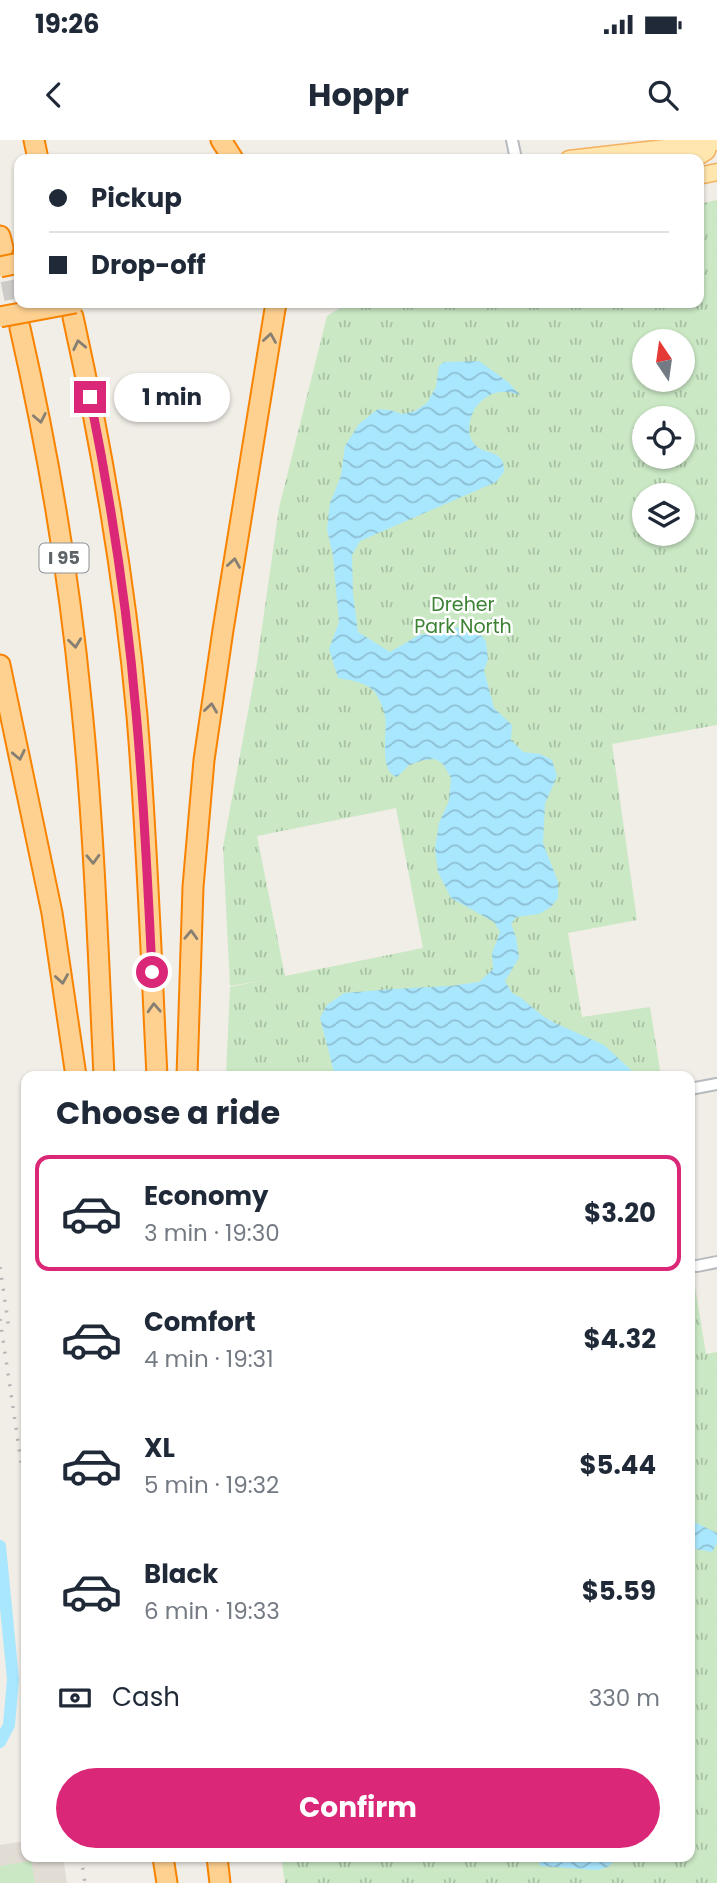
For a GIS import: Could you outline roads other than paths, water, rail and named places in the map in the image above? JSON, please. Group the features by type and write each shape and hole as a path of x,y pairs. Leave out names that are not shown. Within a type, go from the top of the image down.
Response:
{"highway":[{"path":"187,1071 193,887 204,760 275,308"},
{"path":"0,317 74,310"},
{"name":"I 95","path":"74,310 109,502 134,682 146,834 157,1071"},
{"name":"I 95","path":"20,328 51,480 78,670 92,832 104,1071"},
{"path":"0,665 52,913 75,1071"},
{"path":"164,1862 167,1883"},
{"path":"218,1862 220,1883"}],"main road":[{"path":"614,154 717,142"},
{"path":"702,154 717,142"}],"street":[{"path":"695,1088 717,1084"},
{"path":"697,1266 717,1262"}],"water":[{"path":"479,361 508,382 520,395 504,392 488,396 477,406 470,420 470,436 473,442 479,448 499,457 503,462 504,472 496,482 360,541 352,555 358,632 390,652 419,635 465,626 478,630 486,642 488,659 484,670 494,708 512,725 511,740 523,752 540,754 552,760 557,776 545,804 543,843 558,882 558,898 551,907 539,914 516,917 511,924 519,958 505,981 512,993 544,1017 604,1045 632,1071 334,1071 320,1018 327,1005 344,993 479,982 493,969 492,953 500,932 494,922 451,898 438,872 435,849 439,823 449,801 451,778 443,764 435,759 424,760 409,765 397,777 391,774 386,760 385,716 379,700 367,685 338,678 329,649 339,622 333,556 327,529 330,503 341,476 345,446 359,424 378,409 402,414 415,411 427,403 436,387 439,366 444,362"},
{"path":"695,1522 717,1533 717,1543 712,1552 695,1549"},
{"path":"539,1862 612,1862 608,1867 597,1870 540,1866"}],"waterway":[{"path":"0,1546 13,1679 9,1725 0,1742"}],"tunnel":[{"path":"4,252 14,300"},
{"path":"16,308 20,328"}],"railway":[{"path":"0,1267 9,1329"},
{"path":"0,1319 21,1462"},
{"path":"82,1862 85,1883"}],"park label":[{"name":"Dreher Park North","path":"463,615"}]}
